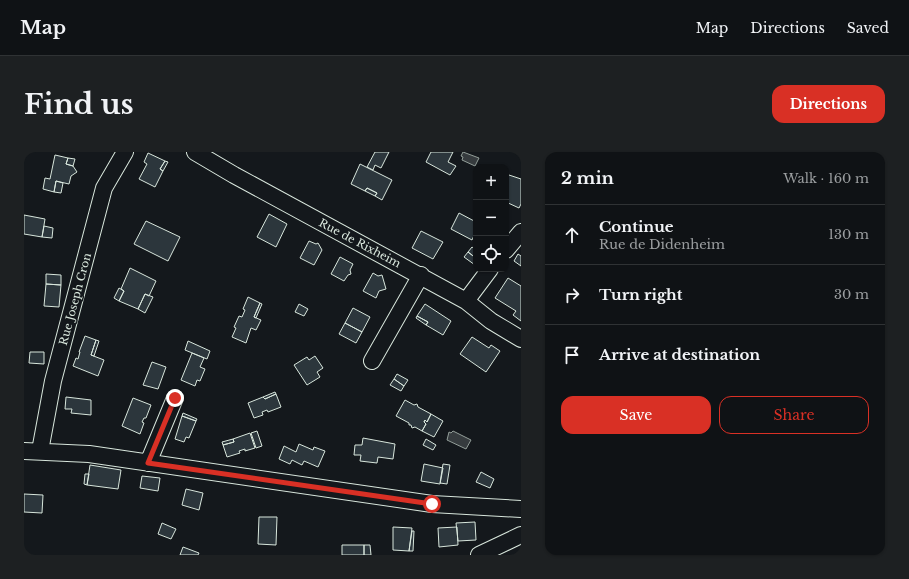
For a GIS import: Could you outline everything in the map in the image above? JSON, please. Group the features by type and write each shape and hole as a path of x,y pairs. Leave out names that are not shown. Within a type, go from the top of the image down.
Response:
{"street":[{"name":"Rue Joseph Cron","path":"40,451 53,381 104,188 125,152"},
{"name":"Rue de Rixheim","path":"195,152 234,175 421,275 466,301 491,321 521,339"},
{"path":"509,246 521,232"},
{"path":"466,301 488,272"},
{"path":"372,360 421,275"},
{"path":"148,463 175,398"},
{"path":"24,451 89,454 432,504 521,508"},
{"path":"479,555 521,535"}],"shaded area":[{"path":"463,152 479,158 476,164 473,165 462,160 463,157 461,156"},
{"path":"453,431 471,440 466,449 447,440 449,432 451,433"}],"building":[{"path":"375,152 389,152 381,168 375,165 373,170 367,167"},
{"path":"431,152 453,152 448,162 456,166 450,175 426,162"},
{"path":"148,153 165,161 160,169 163,171 155,187 139,179 147,164 144,162"},
{"path":"55,155 68,158 66,164 73,166 77,172 71,176 69,184 56,181 54,192 43,189 45,178 50,179"},
{"path":"68,158 75,159 73,166 66,164"},
{"path":"165,161 168,162 163,171 160,169"},
{"path":"360,164 392,180 382,200 375,196 377,193 367,188 365,191 351,184"},
{"path":"509,175 521,179 521,204 519,208 509,203"},
{"path":"56,181 63,183 61,193 54,192"},
{"path":"367,188 377,193 375,196 365,191"},
{"path":"459,213 473,220 472,240 451,229"},
{"path":"269,214 287,224 276,247 257,237"},
{"path":"24,215 45,219 42,237 24,234"},
{"path":"146,221 180,237 168,261 134,244"},
{"path":"44,226 53,228 52,238 42,237"},
{"path":"421,231 443,242 433,259 412,248"},
{"path":"309,241 316,244 318,243 322,250 314,265 300,258"},
{"path":"472,247 473,248 473,256 468,252"},
{"path":"468,252 473,256 473,264 464,257"},
{"path":"518,254 521,256 521,266 514,261"},
{"path":"340,257 353,264 350,270 351,274 348,275 344,281 331,274"},
{"path":"130,268 156,281 149,296 145,294 138,309 119,301 124,291 121,289"},
{"path":"373,273 378,276 382,275 386,289 379,291 376,298 363,291"},
{"path":"46,274 61,275 61,285 46,284"},
{"path":"508,278 521,286 521,321 513,315 516,311 495,298"},
{"path":"46,284 61,285 59,307 44,306"},
{"path":"119,288 124,291 119,301 114,298"},
{"path":"145,294 153,297 145,313 138,309"},
{"path":"248,297 260,303 254,317 261,320 256,330 251,328 246,343 232,337 236,328 234,327 239,316 242,317 245,310 243,309"},
{"path":"260,303 262,304 256,318 254,317"},
{"path":"299,304 308,309 304,316 295,312"},
{"path":"425,304 451,321 443,335 426,325 428,322 417,316"},
{"path":"353,308 370,317 362,332 345,323"},
{"path":"417,316 428,322 426,325 416,318"},
{"path":"345,323 362,332 356,343 339,334"},
{"path":"85,336 96,340 91,355 104,360 98,376 73,366 76,358 78,359"},
{"path":"472,337 489,348 491,345 500,351 486,372 460,354"},
{"path":"96,340 99,341 94,356 91,355"},
{"path":"188,341 210,351 207,359 185,350"},
{"path":"30,352 44,352 44,364 29,363"},
{"path":"192,353 204,358 200,367 205,369 200,381 197,380 195,386 181,380"},
{"path":"315,356 323,368 317,372 320,377 307,385 294,365 307,357 309,360"},
{"path":"152,362 166,367 158,389 143,385"},
{"path":"397,374 408,380 404,386 394,379"},
{"path":"394,379 404,386 401,391 390,385"},
{"path":"275,392 276,394 265,399 263,397"},
{"path":"276,394 281,407 268,412 267,410 262,412 263,415 254,418 248,403 263,397 265,399"},
{"path":"66,397 91,400 91,415 71,413 72,409 65,409"},
{"path":"133,398 151,405 146,418 144,418 142,422 144,423 140,434 122,426"},
{"path":"405,400 414,405 417,404 418,407 431,414 427,422 425,420 424,422 426,424 422,431 415,427 412,428 409,423 396,416"},
{"path":"183,413 197,419 196,421 182,416"},
{"path":"431,414 443,421 434,437 422,431 426,424 424,422 425,420 427,422"},
{"path":"182,416 196,421 189,438 186,437 184,442 175,439"},
{"path":"257,431 262,446 256,448 251,433"},
{"path":"250,433 255,448 245,451 245,449 239,451 240,453 227,457 223,445 234,442 233,439"},
{"path":"363,438 395,444 393,459 378,457 377,463 360,461 361,455 354,455 355,445 362,445"},
{"path":"233,439 234,442 223,445 222,442"},
{"path":"426,439 436,445 433,450 423,445"},
{"path":"299,444 313,450 314,447 325,451 318,467 304,461 302,465 292,460 290,464 279,459 284,446 296,452"},
{"path":"424,464 443,468 440,484 421,481"},
{"path":"443,464 450,465 447,484 440,483"},
{"path":"90,465 121,470 118,489 87,485"},
{"path":"481,472 494,479 490,488 476,482"},
{"path":"85,474 89,474 87,485 84,484"},
{"path":"142,476 160,478 158,491 140,488"},
{"path":"186,489 203,493 199,510 182,505"},
{"path":"24,494 43,495 42,513 24,512"},
{"path":"259,517 277,517 276,545 258,544"},
{"path":"475,522 476,540 458,541 456,523"},
{"path":"162,523 176,529 171,539 158,534"},
{"path":"393,527 412,528 409,551 393,550"},
{"path":"457,527 458,545 439,547 438,528"},
{"path":"412,531 414,531 413,551 409,551"},
{"path":"342,545 364,545 364,555 342,555"},
{"path":"364,545 370,545 371,555 364,555"},
{"path":"183,547 199,553 198,555 180,555"}],"route":[{"path":"175,398 148,463 432,504"}]}
